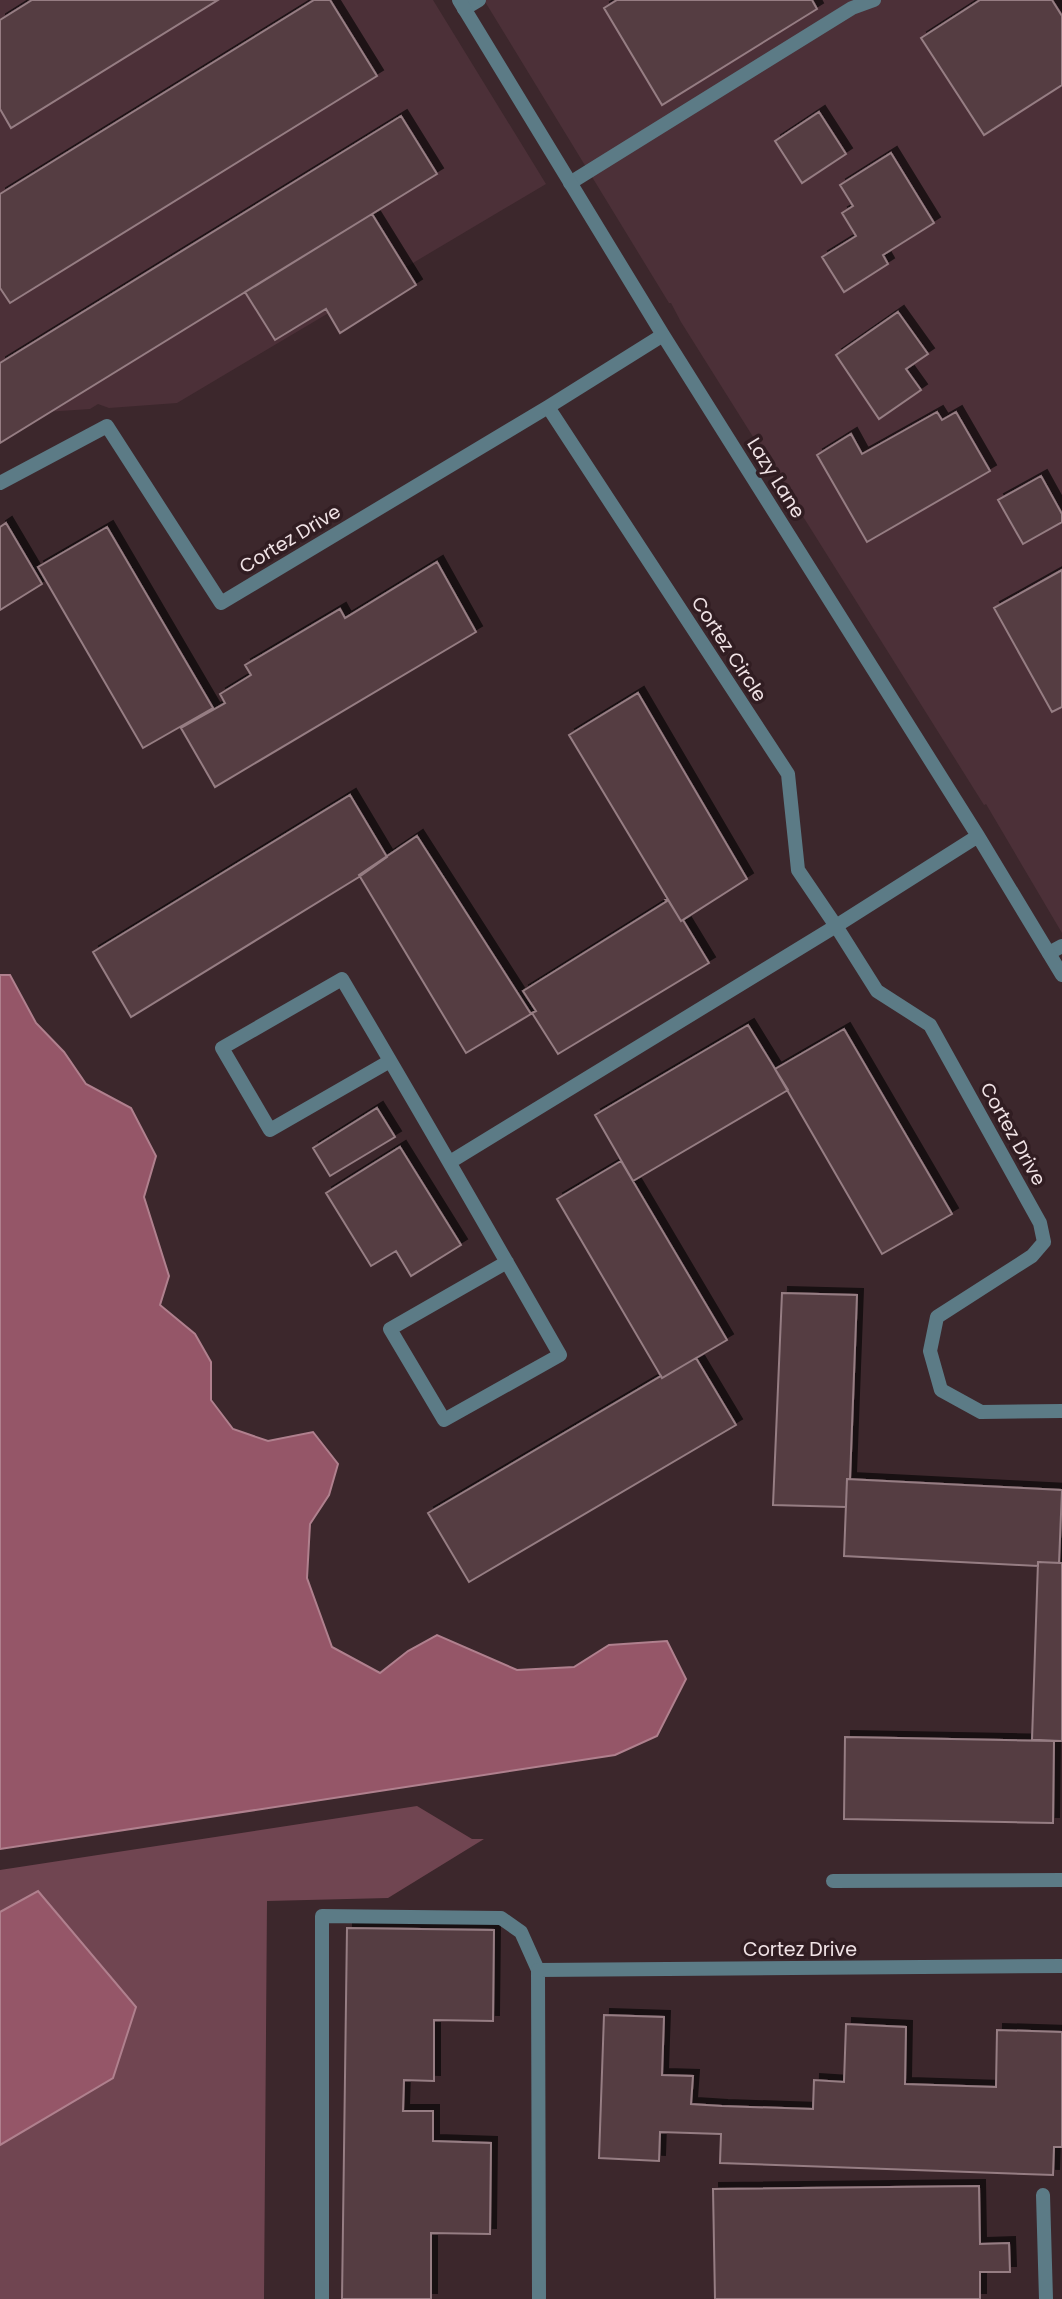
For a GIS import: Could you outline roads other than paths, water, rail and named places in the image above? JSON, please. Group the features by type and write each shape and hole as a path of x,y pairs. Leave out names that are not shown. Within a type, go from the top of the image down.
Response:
{"street":[{"path":"461,4 479,0"},
{"path":"570,183 852,8 874,0"},
{"name":"Lazy Lane","path":"461,4 663,335 978,836 1056,949 1062,975"},
{"name":"Cortez Drive","path":"0,484 107,426 221,603 663,335"},
{"name":"Cortez Circle","path":"548,407 788,775 798,870 836,926"},
{"path":"450,1162 978,836"},
{"name":"Cortez Drive","path":"836,926 877,991 930,1026 1040,1223 1044,1242 1032,1256 937,1317 930,1351 941,1390 981,1412 1062,1411"},
{"path":"390,1061 270,1130 222,1048 342,979 450,1162 507,1262 560,1355 444,1420 390,1329 507,1262"},
{"path":"833,1881 1062,1880"},
{"path":"322,2299 322,1916 501,1918 521,1932 538,1970 539,2299"},
{"name":"Cortez Drive","path":"538,1970 1062,1966"},
{"path":"1043,2195 1046,2299"}]}
